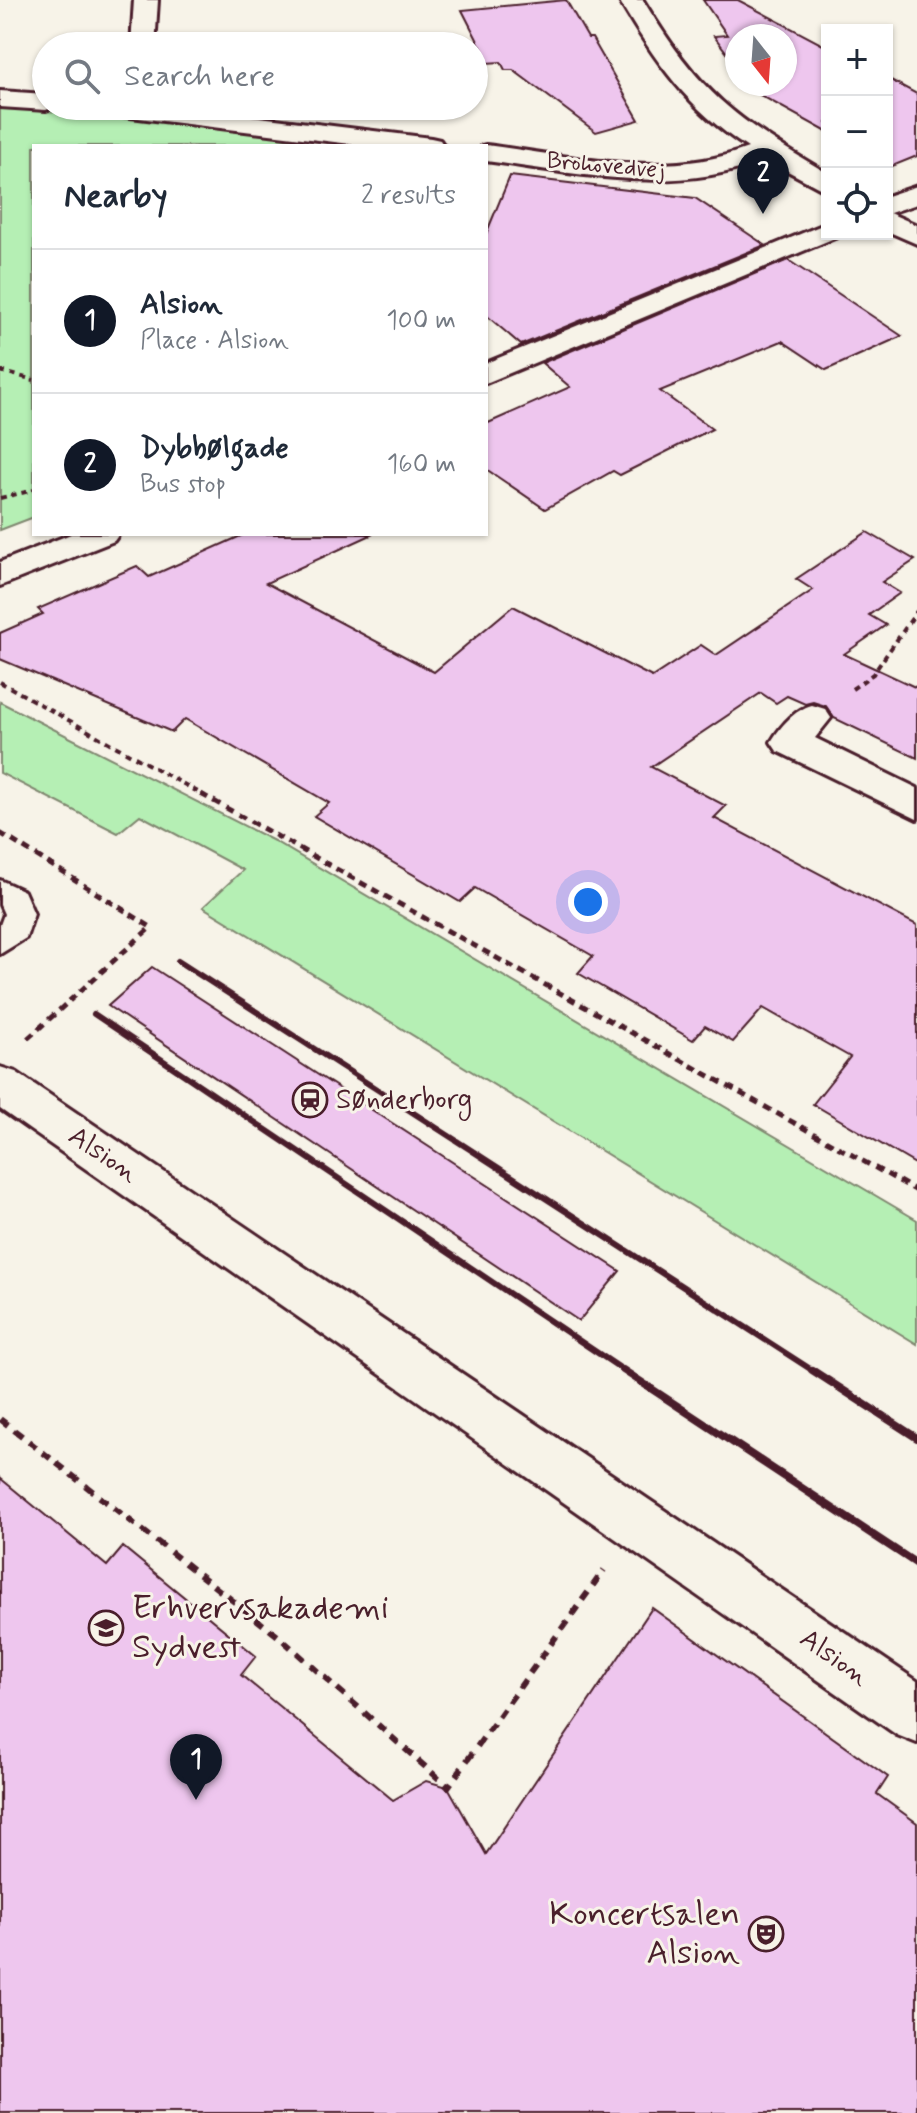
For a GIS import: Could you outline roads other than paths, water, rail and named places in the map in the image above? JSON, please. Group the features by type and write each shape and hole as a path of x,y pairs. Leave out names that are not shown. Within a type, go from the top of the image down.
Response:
{"street":[{"path":"144,32 146,0"},
{"path":"631,0 665,58 691,90 721,116 821,180"},
{"path":"0,99 32,101"},
{"path":"237,120 416,144"},
{"name":"Brohovedvej","path":"488,153 646,174 726,166 770,149"},
{"path":"893,204 917,194"},
{"path":"893,223 917,236"},
{"path":"488,373 821,234"},
{"path":"0,575 97,536"},
{"path":"812,718 790,742 917,805"},
{"name":"Alsion","path":"11,1064 638,1522 917,1715"}],"lane":[{"path":"0,891 13,899 19,914 15,930 0,942"}],"railway":[{"path":"178,961 815,1372"},
{"path":"94,1014 624,1371"},
{"path":"812,1370 917,1438"},
{"path":"624,1371 917,1564"}],"place":[{"name":"Dybbølgade","path":"763,214"},
{"name":"Sønderborg","path":"310,1100"},
{"name":"Erhvervsakademi Sydvest","path":"106,1628"},
{"name":"Alsion","path":"196,1800"},
{"name":"Koncertsalen Alsion","path":"766,1934"}]}
